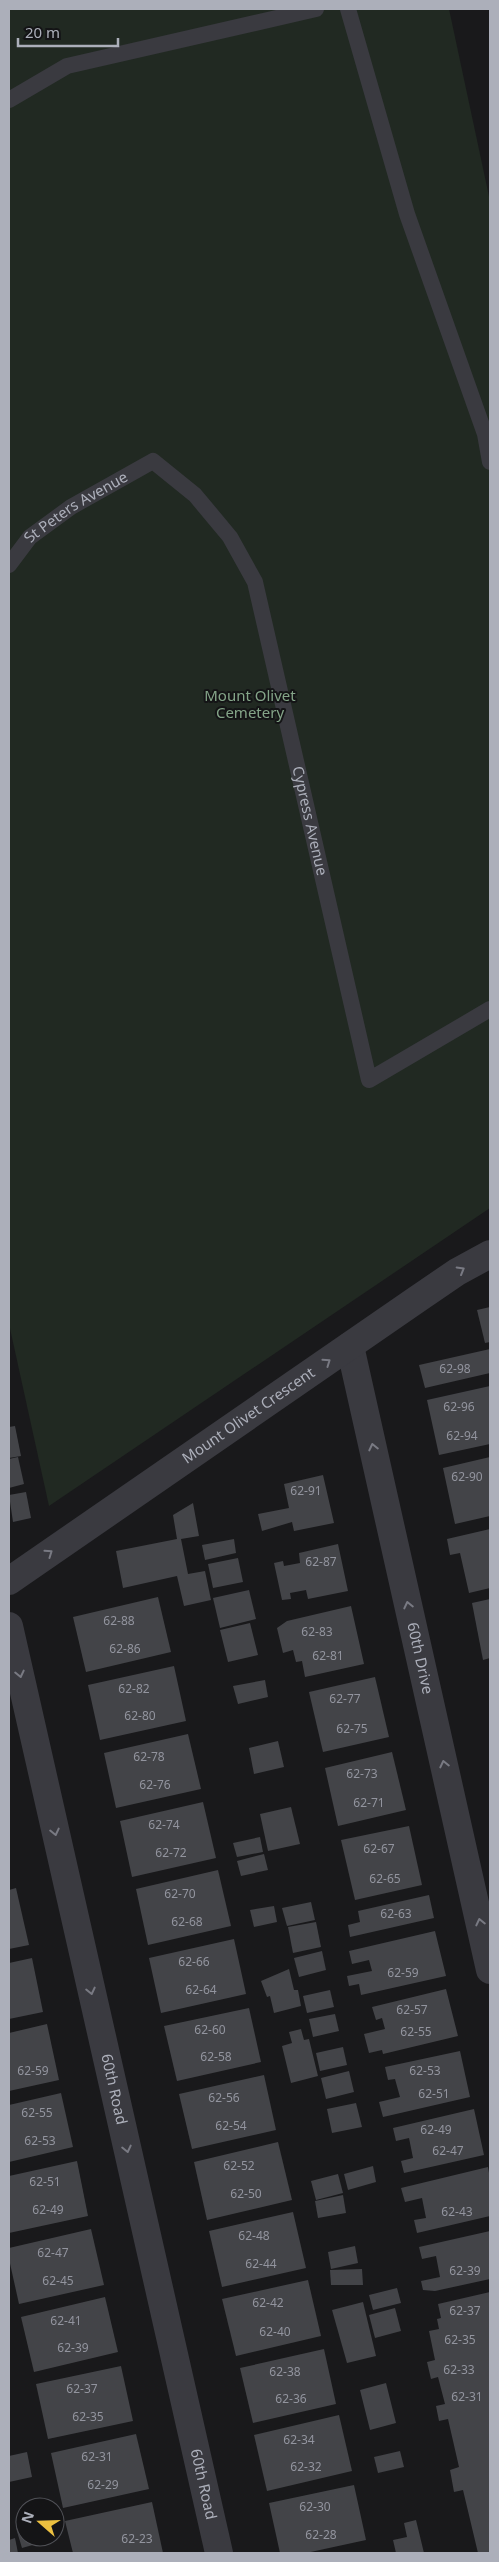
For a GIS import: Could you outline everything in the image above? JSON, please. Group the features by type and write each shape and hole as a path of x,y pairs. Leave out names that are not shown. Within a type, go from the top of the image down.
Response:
{"street":[{"name":"Mount Olivet Crescent","path":"9,1581 457,1272 490,1254"},
{"name":"60th Drive","path":"350,1346 490,1970"},
{"name":"60th Road","path":"9,1626 219,2553"}],"lane":[{"path":"9,100 66,66 316,9"},
{"path":"348,9 407,214 485,434 490,462"},
{"name":"St Peters Avenue","path":"9,565 36,532 71,507 153,461"},
{"name":"Cypress Avenue","path":"153,461 195,495 230,538 255,582 369,1080 490,1009"}],"green space":[{"name":"Mount Olivet Cemetery","path":"9,9 449,9 490,201 490,1208 49,1506 9,1324"}],"building":[{"path":"490,1307 490,1342 485,1343 477,1310"},
{"path":"490,1349 490,1373 425,1388 419,1365"},
{"path":"490,1386 490,1444 439,1455 427,1400"},
{"path":"15,1426 21,1456 9,1458 9,1427"},
{"path":"18,1457 24,1484 9,1488 9,1459"},
{"path":"490,1457 490,1516 455,1524 443,1468"},
{"path":"323,1475 334,1523 294,1531 292,1522 262,1531 258,1514 289,1508 284,1484"},
{"path":"26,1492 31,1518 13,1522 9,1495"},
{"path":"193,1503 199,1536 181,1539 188,1574 205,1571 211,1600 184,1606 177,1576 123,1588 116,1551 177,1539 173,1515"},
{"path":"490,1529 490,1588 469,1593 460,1553 450,1555 447,1539"},
{"path":"234,1539 236,1553 205,1560 202,1545"},
{"path":"338,1544 348,1591 308,1599 306,1590 290,1593 291,1599 282,1600 274,1563 283,1561 284,1566 300,1563 299,1553"},
{"path":"238,1558 243,1582 213,1588 208,1564"},
{"path":"249,1590 256,1619 220,1628 213,1598"},
{"path":"158,1597 171,1652 86,1672 73,1617"},
{"path":"490,1599 490,1658 483,1660 472,1603"},
{"path":"351,1606 364,1664 305,1677 302,1661 296,1662 293,1650 283,1653 277,1628 287,1621"},
{"path":"250,1623 258,1655 228,1662 220,1630"},
{"path":"174,1666 186,1721 100,1740 88,1685"},
{"path":"375,1677 389,1737 323,1752 309,1692"},
{"path":"265,1680 268,1697 238,1704 233,1686"},
{"path":"188,1734 201,1789 116,1808 104,1753"},
{"path":"278,1741 284,1767 254,1774 249,1748"},
{"path":"392,1752 406,1810 338,1826 325,1768"},
{"path":"203,1802 216,1858 132,1877 120,1821"},
{"path":"291,1807 300,1844 268,1851 260,1814"},
{"path":"409,1826 422,1885 355,1900 341,1840"},
{"path":"260,1837 263,1852 237,1857 233,1843"},
{"path":"264,1854 268,1870 241,1876 237,1861"},
{"path":"218,1870 231,1926 148,1945 136,1889"},
{"path":"16,1888 29,1945 9,1949 9,1890"},
{"path":"429,1895 434,1918 350,1937 348,1925 360,1922 358,1911"},
{"path":"311,1902 315,1920 287,1926 282,1908"},
{"path":"274,1906 277,1922 254,1927 250,1910"},
{"path":"316,1922 321,1947 293,1953 288,1927"},
{"path":"435,1931 446,1976 361,1995 359,1984 349,1986 347,1976 372,1971 369,1960 352,1964 349,1951"},
{"path":"234,1939 246,1994 161,2013 149,1958"},
{"path":"322,1951 326,1970 299,1977 294,1958"},
{"path":"32,1958 43,2012 9,2019 9,1963"},
{"path":"289,1969 294,1990 298,1990 301,2006 274,2013 270,1996 267,1997 261,1981"},
{"path":"446,1989 458,2036 383,2054 382,2050 369,2053 364,2034 385,2029 382,2018 376,2020 372,2007"},
{"path":"330,1990 334,2007 307,2013 303,1996"},
{"path":"249,2008 261,2062 177,2081 164,2026"},
{"path":"335,2014 339,2031 313,2037 309,2019"},
{"path":"47,2024 59,2080 9,2091 9,2033"},
{"path":"301,2029 304,2040 309,2039 318,2076 291,2083 282,2046 292,2043 289,2032"},
{"path":"343,2047 347,2065 320,2071 316,2053"},
{"path":"460,2051 470,2097 383,2117 379,2102 400,2097 395,2079 388,2080 385,2067"},
{"path":"349,2071 354,2092 326,2099 321,2078"},
{"path":"264,2075 276,2130 192,2149 179,2094"},
{"path":"61,2093 73,2147 9,2162 9,2105"},
{"path":"356,2103 362,2127 332,2133 327,2109"},
{"path":"474,2109 484,2155 404,2173 401,2161 413,2158 409,2138 396,2141 393,2128"},
{"path":"278,2142 292,2200 207,2220 194,2162"},
{"path":"77,2161 88,2216 9,2233 9,2176"},
{"path":"373,2166 376,2182 348,2190 344,2174"},
{"path":"488,2167 490,2179 490,2216 417,2233 414,2220 426,2218 422,2198 405,2202 401,2188"},
{"path":"338,2174 343,2193 316,2200 311,2181"},
{"path":"343,2195 346,2213 318,2218 315,2201"},
{"path":"293,2212 306,2268 222,2287 209,2231"},
{"path":"91,2229 104,2285 19,2304 9,2259 9,2248"},
{"path":"490,2231 490,2279 435,2291 423,2290 421,2281 440,2277 436,2256 422,2259 419,2247"},
{"path":"355,2246 358,2263 331,2269 328,2252"},
{"path":"362,2269 363,2285 331,2285 330,2270"},
{"path":"308,2280 321,2336 236,2356 222,2299"},
{"path":"397,2288 401,2303 373,2310 369,2295"},
{"path":"490,2292 490,2553 478,2553 463,2490 454,2492 450,2470 459,2467 448,2419 439,2421 436,2406 445,2404 438,2377 431,2379 427,2362 435,2360 429,2331 439,2329 437,2319 441,2318 438,2304"},
{"path":"105,2297 118,2352 34,2372 21,2317"},
{"path":"363,2302 376,2356 347,2363 332,2310"},
{"path":"395,2308 401,2331 375,2338 369,2315"},
{"path":"324,2349 336,2404 253,2423 240,2368"},
{"path":"121,2366 133,2421 48,2439 36,2384"},
{"path":"386,2383 396,2423 370,2430 360,2390"},
{"path":"339,2415 352,2471 267,2491 254,2435"},
{"path":"136,2434 149,2489 65,2508 65,2497 61,2497 51,2453"},
{"path":"400,2451 404,2467 378,2473 374,2457"},
{"path":"27,2452 32,2477 9,2482 9,2456"},
{"path":"354,2485 366,2540 306,2553 280,2553 269,2503"},
{"path":"152,2502 163,2553 73,2553 65,2521"},
{"path":"416,2520 424,2553 396,2553 393,2540 407,2537 404,2523"},
{"path":"15,2538 15,2547 17,2547 18,2553 9,2553 9,2540"}]}
